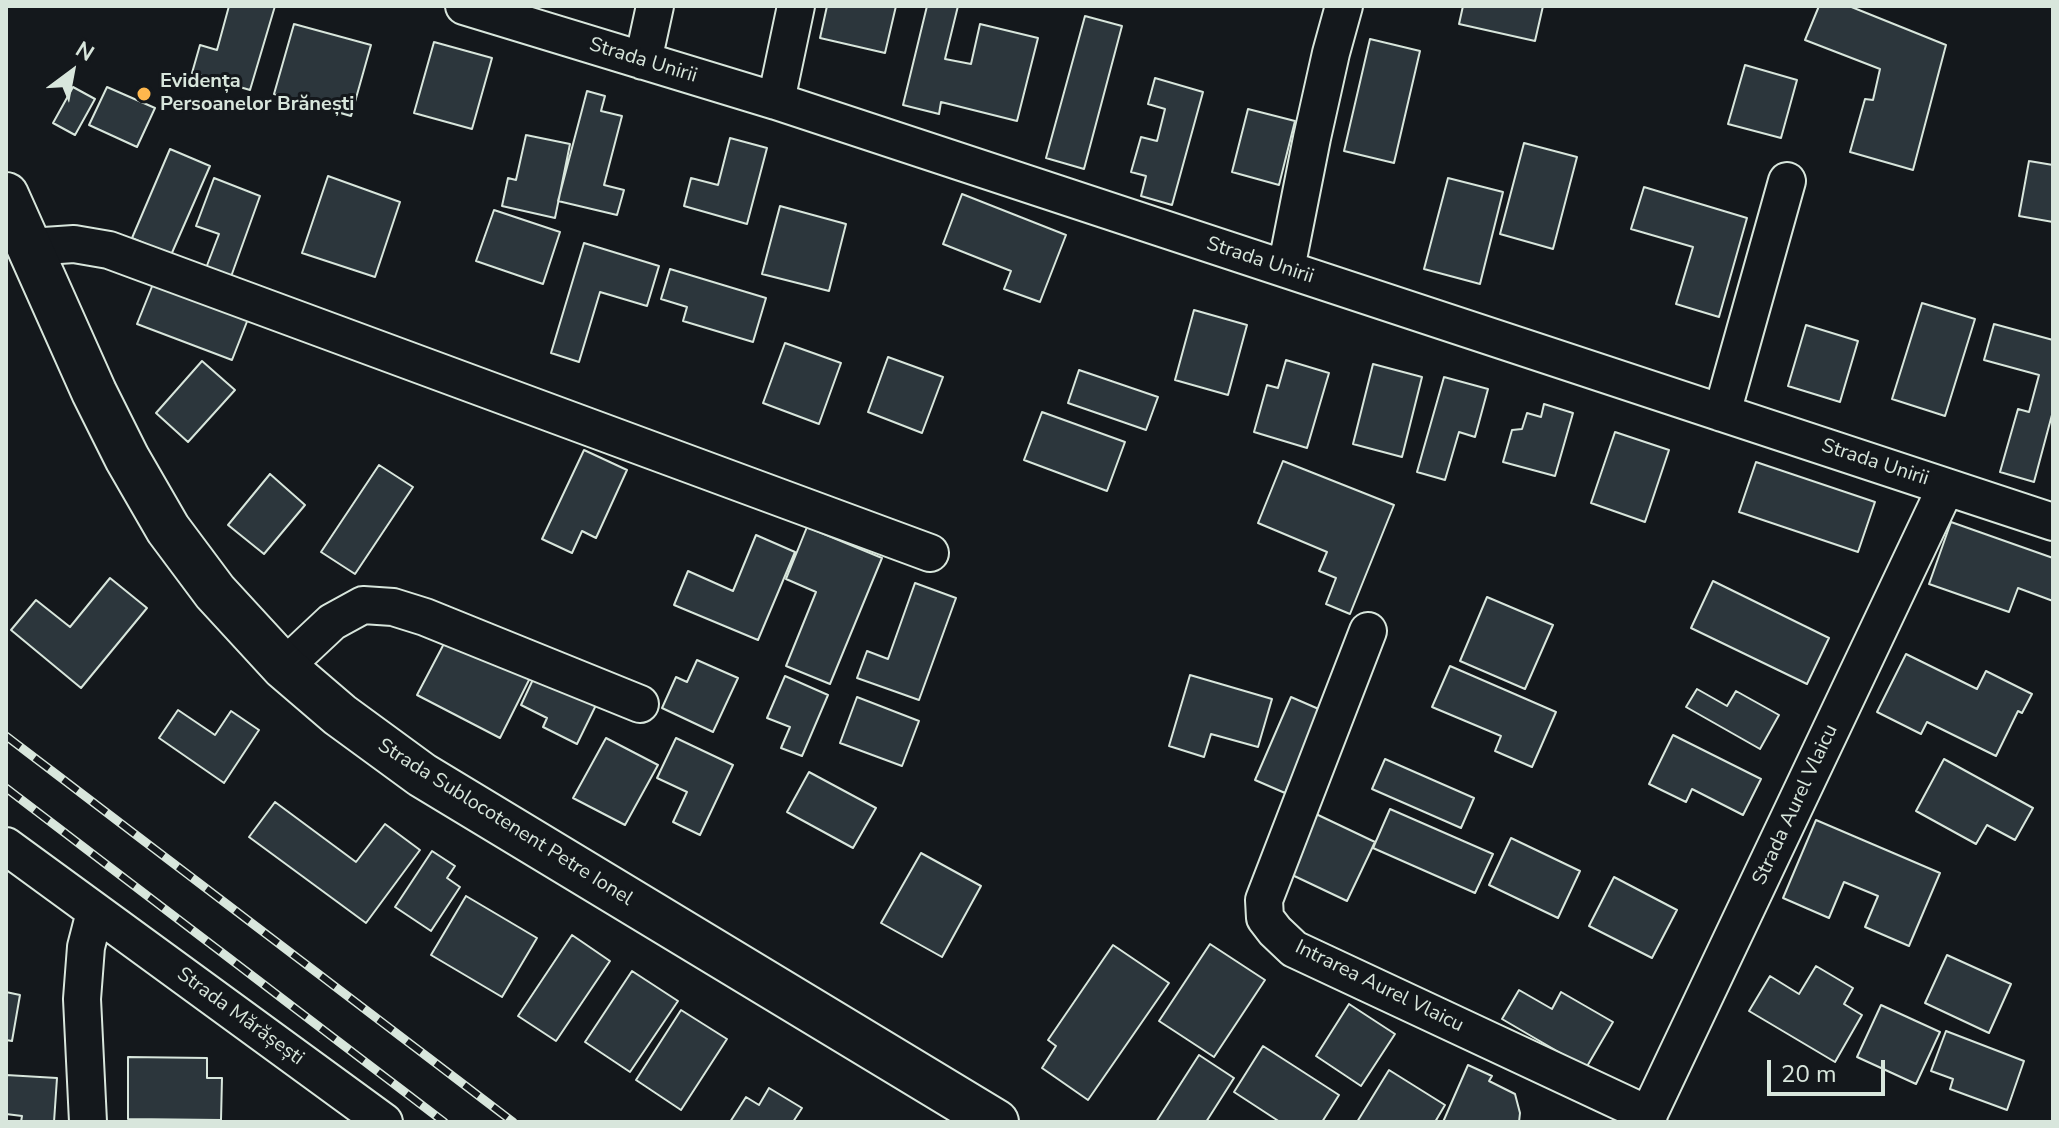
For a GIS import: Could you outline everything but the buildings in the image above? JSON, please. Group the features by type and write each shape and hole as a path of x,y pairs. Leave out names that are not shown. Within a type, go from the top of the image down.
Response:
{"main road":[{"name":"Strada Sublocotenent Petre Ionel","path":"6,195 94,392 168,529 215,592 284,667 340,715 422,775 996,1122"}],"street":[{"name":"Strada Unirii","path":"464,6 776,101 2053,522"},
{"path":"643,61 655,6"},
{"path":"776,101 796,6"},
{"path":"1286,269 1312,138 1344,6"},
{"path":"1722,413 1787,181"},
{"path":"29,247 74,244 109,250 930,553"},
{"name":"Strada Aurel Vlaicu","path":"1647,1118 1946,487"},
{"path":"284,667 332,622 363,605 393,607 640,704"},
{"name":"Intrarea Aurel Vlaicu","path":"1368,631 1264,900 1265,918 1294,949 1647,1118"},
{"name":"Strada Mărășești","path":"6,846 384,1122"},
{"path":"88,1122 82,999 86,947 95,912"}],"railway":[{"path":"6,736 513,1122"},
{"path":"6,788 444,1122"}],"place":[{"name":"Evidența Persoanelor Brănești","path":"144,94"}]}
